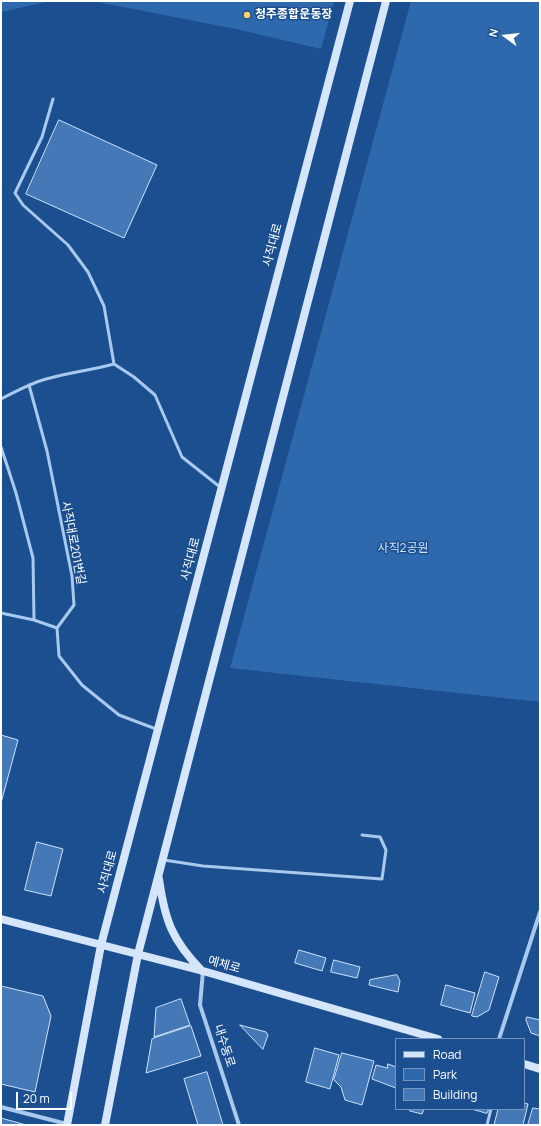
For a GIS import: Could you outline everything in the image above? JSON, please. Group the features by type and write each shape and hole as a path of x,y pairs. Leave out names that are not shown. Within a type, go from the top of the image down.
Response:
{"main road":[{"name":"사직대로","path":"67,1125 101,945 350,1"},
{"path":"105,1125 138,954 386,1"},
{"path":"159,874 167,916 175,938 187,955 203,971"},
{"name":"예체로","path":"1,919 203,971 435,1038"},
{"path":"525,1064 540,1069"}],"street":[{"path":"499,1038 540,912"},
{"name":"내수동로","path":"203,971 200,1004 239,1125"},
{"path":"1,1108 67,1125"}],"lane":[{"path":"53,99 42,136 15,193 23,205 68,245 88,272 104,306 114,364 134,377 155,395 182,456 221,488"},
{"path":"1,399 29,385 51,377 88,371 114,364"},
{"name":"사직대로201번길","path":"29,385 47,451 72,576 74,605 57,628"},
{"path":"1,447 16,493 33,558 34,620"},
{"path":"1,613 34,620 57,628 59,656 82,685 118,715 158,729"},
{"path":"162,860 203,866 382,879 386,850 380,837 362,836"},
{"path":"487,1125 491,1110"}],"green space":[{"path":"1,1 51,1 1,12"},
{"name":"청주종합운동장","path":"92,1 334,1 321,49 236,29"},
{"name":"사직2공원","path":"411,1 540,1 540,702 230,668"}],"building":[{"path":"59,120 157,165 124,238 26,194"},
{"path":"1,735 18,740 1,803"},
{"path":"37,842 63,849 51,896 25,890"},
{"path":"299,950 326,958 322,971 295,963"},
{"path":"334,960 360,967 357,978 331,972"},
{"path":"485,972 499,977 489,1010 477,1017 472,1016"},
{"path":"397,975 400,981 398,992 369,985 370,980"},
{"path":"446,985 475,993 470,1013 441,1005"},
{"path":"1,986 43,996 51,1016 35,1092 1,1084"},
{"path":"181,999 190,1025 154,1037 156,1008"},
{"path":"527,1017 540,1020 540,1036 531,1033 526,1020"},
{"path":"240,1025 266,1032 268,1035 263,1049"},
{"path":"191,1026 201,1056 146,1073 152,1039"},
{"path":"315,1048 339,1055 330,1089 306,1082"},
{"path":"342,1053 374,1061 362,1105 345,1100 341,1087 334,1080"},
{"path":"388,1064 395,1067 395,1088 372,1079 376,1065 387,1068"},
{"path":"207,1072 223,1125 198,1125 184,1079"},
{"path":"525,1103 528,1104 523,1125 494,1125 498,1110 525,1110"},
{"path":"533,1108 540,1109 540,1125 528,1125"},
{"path":"410,1110 424,1110 422,1114"},
{"path":"476,1110 488,1110 487,1113"},
{"path":"1,1118 26,1125 1,1125"}],"place":[{"name":"청주종합운동장","path":"247,15"}]}
